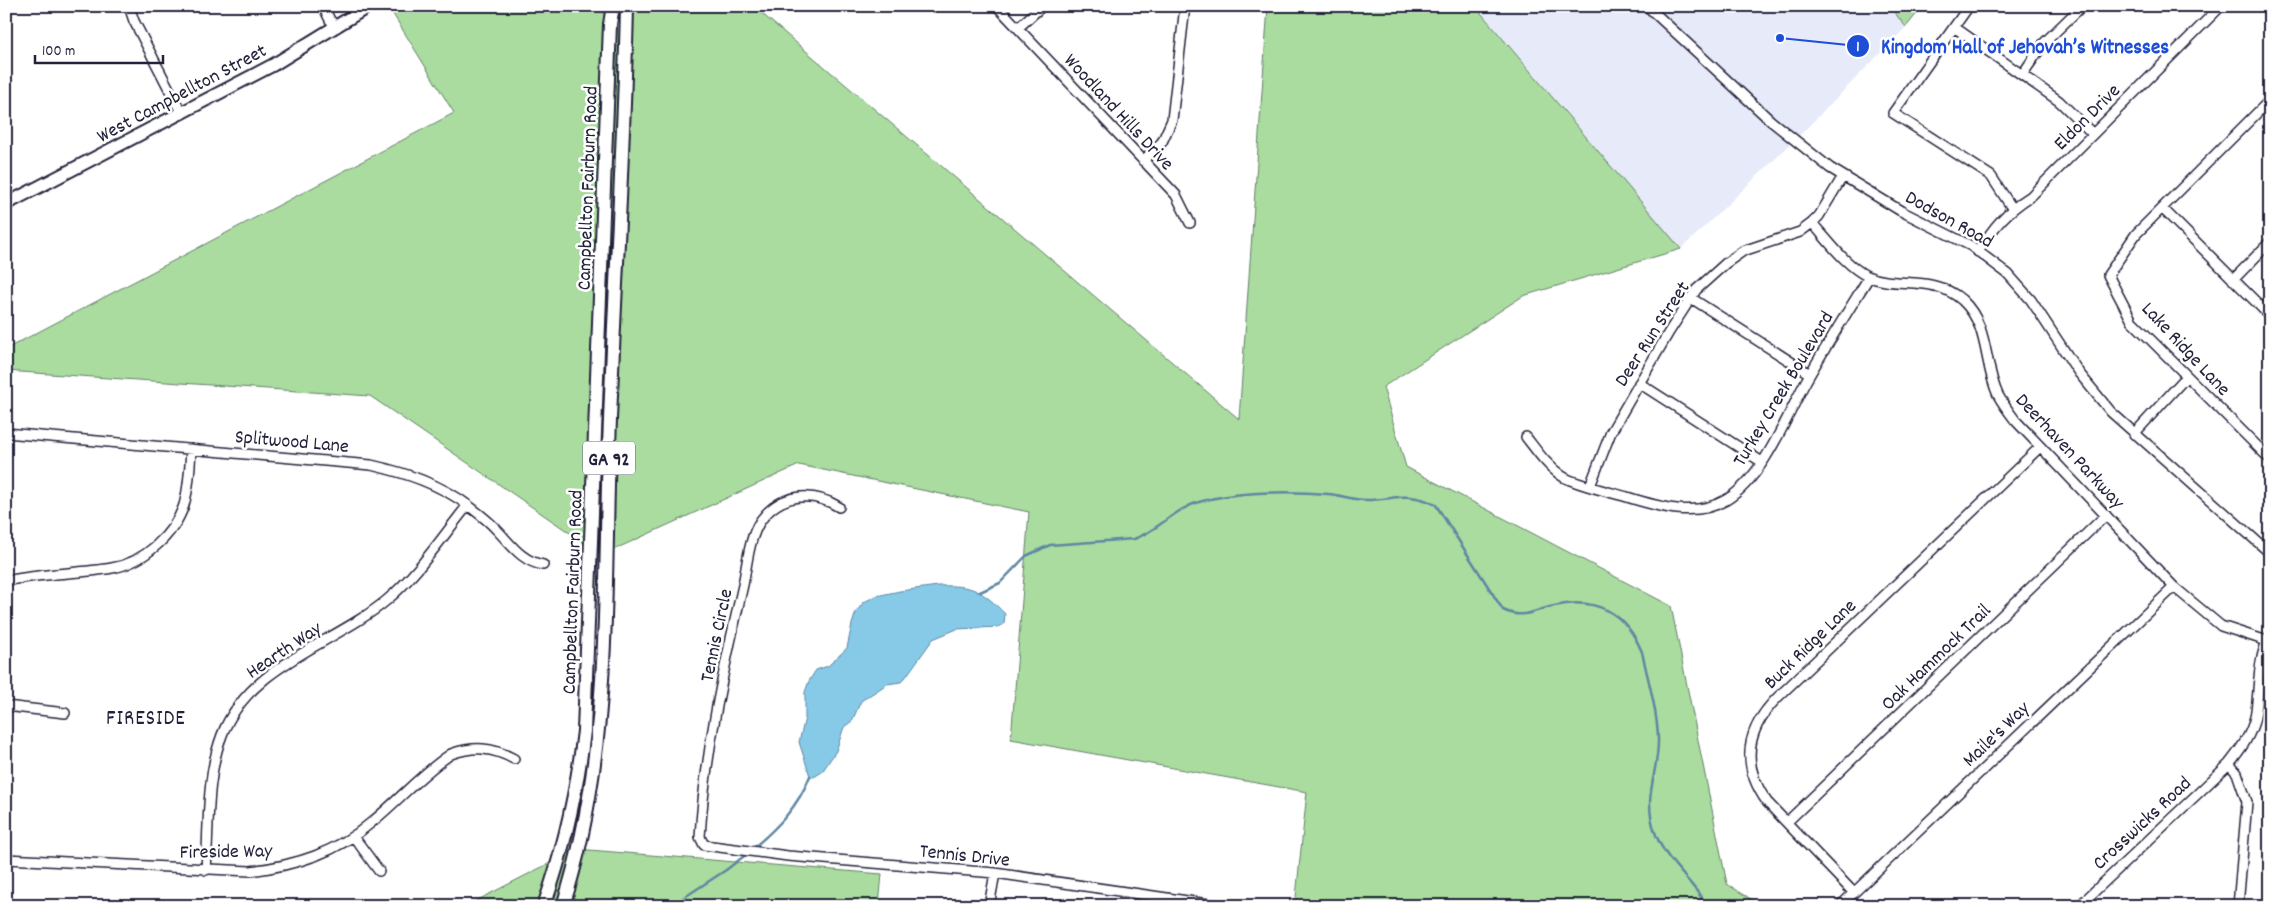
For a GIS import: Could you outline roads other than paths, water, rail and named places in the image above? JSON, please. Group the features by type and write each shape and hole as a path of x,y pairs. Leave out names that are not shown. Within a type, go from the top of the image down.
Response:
{"main road":[{"name":"West Campbellton Street","path":"6,204 273,65 369,6"},
{"name":"Campbellton Fairburn Road","path":"544,906 572,810 584,731 610,24 613,6"},
{"name":"Campbellton Fairburn Road","path":"563,906 578,854 591,793 602,702 612,369 627,6"}],"street":[{"path":"129,6 134,21 182,114"},
{"path":"322,6 330,20 337,27"},
{"name":"Woodland Hills Drive","path":"997,6 1176,195 1190,223"},
{"path":"1018,28 1042,6"},
{"path":"1143,161 1162,142 1172,120 1185,6"},
{"name":"Dodson Road","path":"1647,6 1771,121 1805,149 1843,176 1894,207 1978,252 2008,274 2032,300 2079,372 2111,412 2270,553"},
{"path":"1969,6 1893,112 1990,176 2012,208"},
{"path":"2022,75 2044,43 2082,6"},
{"name":"Eldon Drive","path":"1978,252 1993,227 2012,208 2031,196 2221,6"},
{"path":"1954,27 2058,101 2093,134"},
{"name":"Lake Ridge Lane","path":"2270,100 2136,234 2108,275 2132,321 2270,459"},
{"name":"Deer Run Street","path":"1590,486 1611,432 1638,382 1696,290 1726,263 1743,251 1800,232 1812,223 1819,216 1843,176"},
{"path":"2162,208 2270,316"},
{"name":"Deerhaven Parkway","path":"1812,223 1856,269 1869,277 1931,285 1947,290 1961,300 1976,316 1984,336 1997,394 2006,408 2040,447 2174,587 2221,626 2268,638"},
{"path":"2233,280 2270,242"},
{"name":"Turkey Creek Boulevard","path":"1526,438 1546,463 1563,478 1660,507 1684,510 1694,509 1726,500 1743,486 1762,462 1810,374 1869,277"},
{"path":"1691,298 1810,374"},
{"path":"2134,434 2187,376"},
{"path":"1638,382 1762,462"},
{"name":"Splitwood Lane","path":"6,433 371,465 403,473 429,483 468,505 494,527 522,557 532,563 543,565"},
{"name":"Buck Ridge Lane","path":"1853,892 1767,802 1759,791 1751,771 1751,742 1755,726 1763,712 2040,447"},
{"path":"6,581 24,577 114,568 133,561 151,550 170,531 183,507 189,484 191,449"},
{"name":"Tennis Circle","path":"704,845 700,837 706,771 732,634 755,531 769,511 791,498 816,497 839,507"},
{"name":"Hearth Way","path":"206,870 214,762 223,734 238,706 271,673 363,618 388,600 413,574 468,505"},
{"name":"Oak Hammock Trail","path":"1787,822 2106,515"},
{"name":"Maile's Way","path":"1840,906 2174,587"},
{"name":"Crosswicks Road","path":"2079,906 2229,764 2246,742 2253,724 2262,656 2268,638"},
{"path":"6,706 65,713"},
{"name":"Fireside Way","path":"6,859 206,870 250,871 284,867 320,856 354,837 440,761 451,754 467,748 484,748 500,751 514,759"},
{"path":"2229,764 2237,773 2247,802 2238,906"},
{"path":"354,837 379,871"},
{"name":"Tennis Drive","path":"704,845 788,856 995,873 1222,906"},
{"path":"989,906 995,873"}],"water":[{"path":"938,586 959,586 982,594 1005,614 1004,624 999,627 957,629 933,639 901,682 887,684 861,701 852,721 844,727 836,751 822,772 814,777 810,776 799,742 805,718 805,692 816,670 828,666 847,648 856,612 864,602 876,596"}],"waterway":[{"path":"980,592 1000,583 1026,556 1050,545 1134,539 1151,531 1190,505 1214,498 1246,494 1297,492 1361,500 1401,497 1426,500 1436,505 1503,610 1523,614 1554,606 1583,603 1608,611 1618,618 1635,638 1642,652 1657,727 1658,751 1650,797 1652,821 1661,845 1707,906"},
{"path":"752,849 786,816 799,798 810,776"},
{"path":"671,906 726,870 748,853"}],"place":[{"name":"Kingdom Hall of Jehovah’s Witnesses","path":"1780,38"}],"district":[{"name":"FIRESIDE","path":"146,717"}]}
